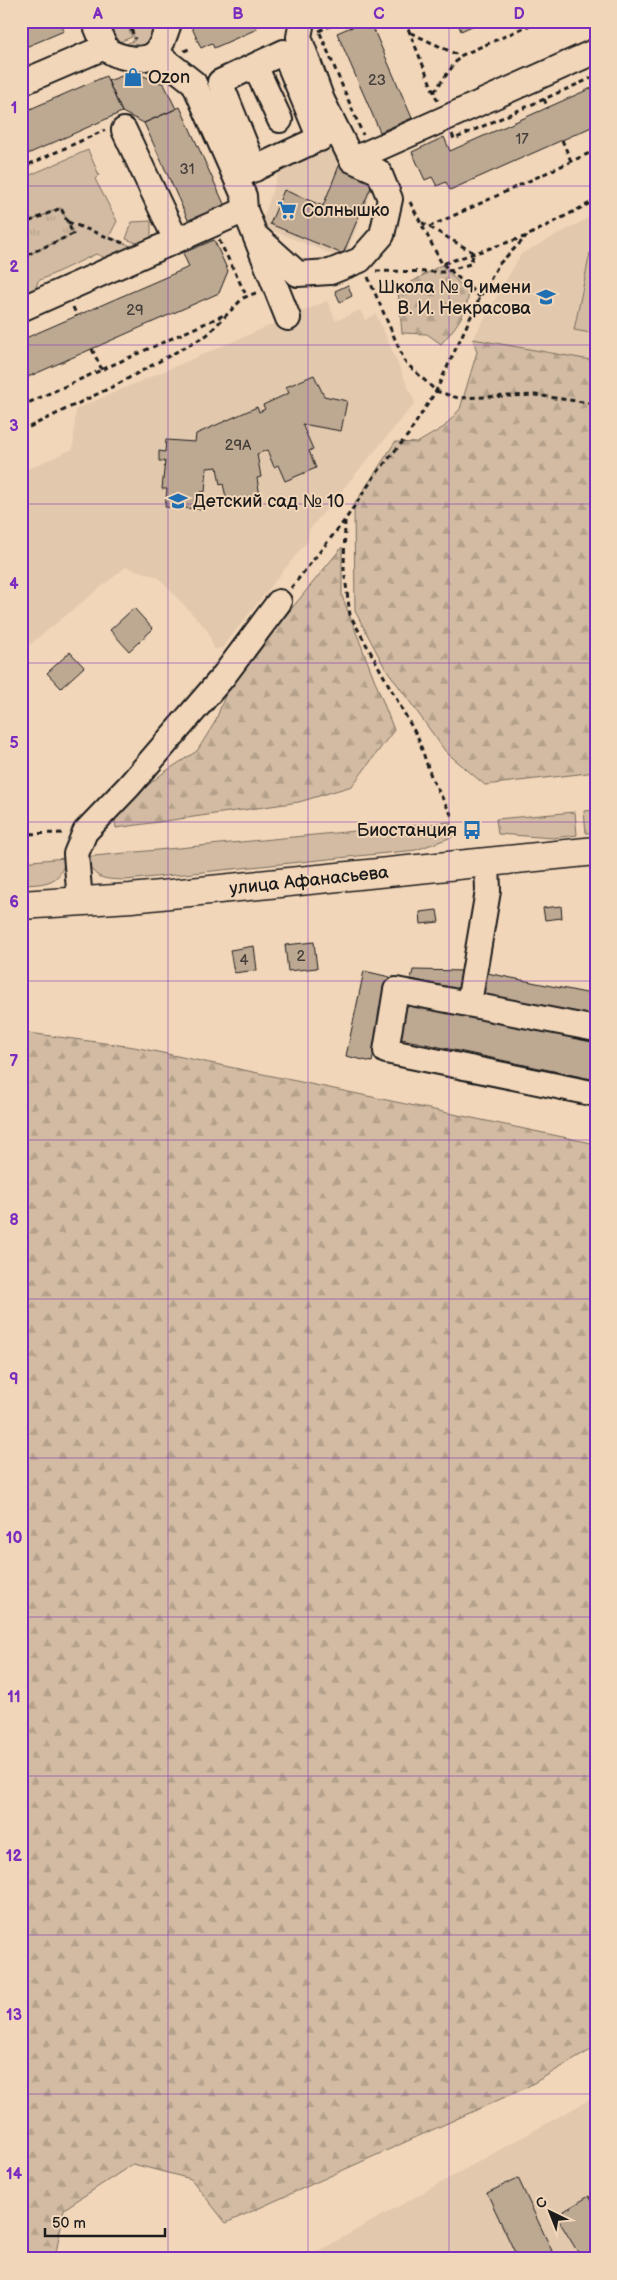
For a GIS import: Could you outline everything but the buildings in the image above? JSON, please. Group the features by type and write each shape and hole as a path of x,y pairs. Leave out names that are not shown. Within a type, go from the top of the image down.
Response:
{"main road":[{"name":"улица Афанасьева","path":"21,905 596,852"}],"street":[{"path":"94,21 109,52 127,57 146,58 156,53 170,21"},
{"path":"313,26 299,37 322,100 328,135"},
{"path":"21,83 105,47"},
{"path":"361,156 596,51"},
{"path":"256,236 298,274 354,269 382,235 390,199 379,172 361,156 328,135 284,52 220,82 245,174 245,210 288,318"},
{"path":"156,53 194,83 245,174"},
{"path":"255,66 280,120"},
{"path":"124,130 176,240"},
{"path":"245,174 328,135"},
{"path":"21,309 245,210"},
{"path":"80,901 76,854 85,832 129,786 222,678 279,602"},
{"path":"469,1003 488,891 487,862"},
{"path":"596,1029 396,990 386,1051 596,1094"}],"path":[{"path":"128,21 136,40"},
{"path":"341,21 313,26 361,156"},
{"path":"405,21 445,120"},
{"path":"434,92 460,56 539,21"},
{"path":"410,33 460,56"},
{"path":"21,168 121,123 124,130"},
{"path":"562,140 571,161"},
{"path":"429,227 596,150"},
{"path":"409,200 442,264 480,297"},
{"path":"442,264 527,236 595,201"},
{"path":"21,225 60,208 73,234 29,254 21,239"},
{"path":"67,222 148,252"},
{"path":"420,222 474,253"},
{"path":"279,602 345,520 376,474 408,435 436,391 480,297 499,264 527,236"},
{"path":"219,239 246,297"},
{"path":"354,269 451,272 470,264 474,253"},
{"path":"354,269 405,362 436,391 458,398 535,395 596,404"},
{"path":"21,430 118,384 207,335 246,297 274,284"},
{"path":"21,406 228,313"},
{"path":"92,349 102,370"},
{"path":"345,520 344,569 350,615 418,738 432,779 452,816"},
{"path":"21,834 85,832"}],"shaded area":[{"path":"329,149 379,172 344,259 261,226 279,171"},
{"name":"Школа № 9 имени В. И. Некрасова","path":"596,214 596,361 473,339 521,254"},
{"name":"Детский сад № 10","path":"327,301 336,321 360,310 365,320 376,314 415,403 309,530 308,540 222,648 214,649 208,631 158,577 126,567 28,646 21,654 21,472 73,449 76,409"},
{"path":"596,2096 596,2259 304,2259"}],"green space":[{"path":"105,21 125,21 132,37 119,42 115,41"},
{"path":"128,21 157,21 145,47 117,48 135,40"},
{"path":"88,150 99,175 95,179 117,221 109,237 141,250 115,262 96,254 38,281 33,298 27,298 21,286 21,258 73,234 60,208 21,225 21,179"},
{"path":"61,208 73,234 21,258 21,225"},
{"path":"151,221 151,243 145,246 126,239 132,222"},
{"path":"590,253 596,254 596,334 574,330"},
{"path":"441,265 469,293 463,315 441,344 427,334 402,333 398,290"},
{"path":"473,339 596,361 596,772 485,785 446,752 384,666 355,611 354,505 395,442 417,443 444,427 460,409 477,352"},
{"path":"342,547 342,596 394,730 352,786 299,802 116,828 114,813 163,773 197,751 215,722 229,685"},
{"path":"596,810 596,833 586,833 584,811"},
{"path":"575,812 577,835 553,838 498,834 496,819"},
{"path":"450,822 452,837 416,850 126,880 100,877 92,870 84,857"},
{"path":"65,858 63,867 56,878 44,883 21,885 21,862"},
{"path":"21,1032 134,1047 596,1144 596,2047 525,2088 226,2223 191,2179 133,2164 64,2209 55,2259 21,2259"}],"place":[{"name":"Ozon","path":"133,77"},
{"name":"Солнышко","path":"287,210"},
{"name":"Школа № 9 имени В. И. Некрасова","path":"546,297"},
{"name":"Детский сад № 10","path":"178,501"},
{"name":"Биостанция","path":"472,830"}]}
